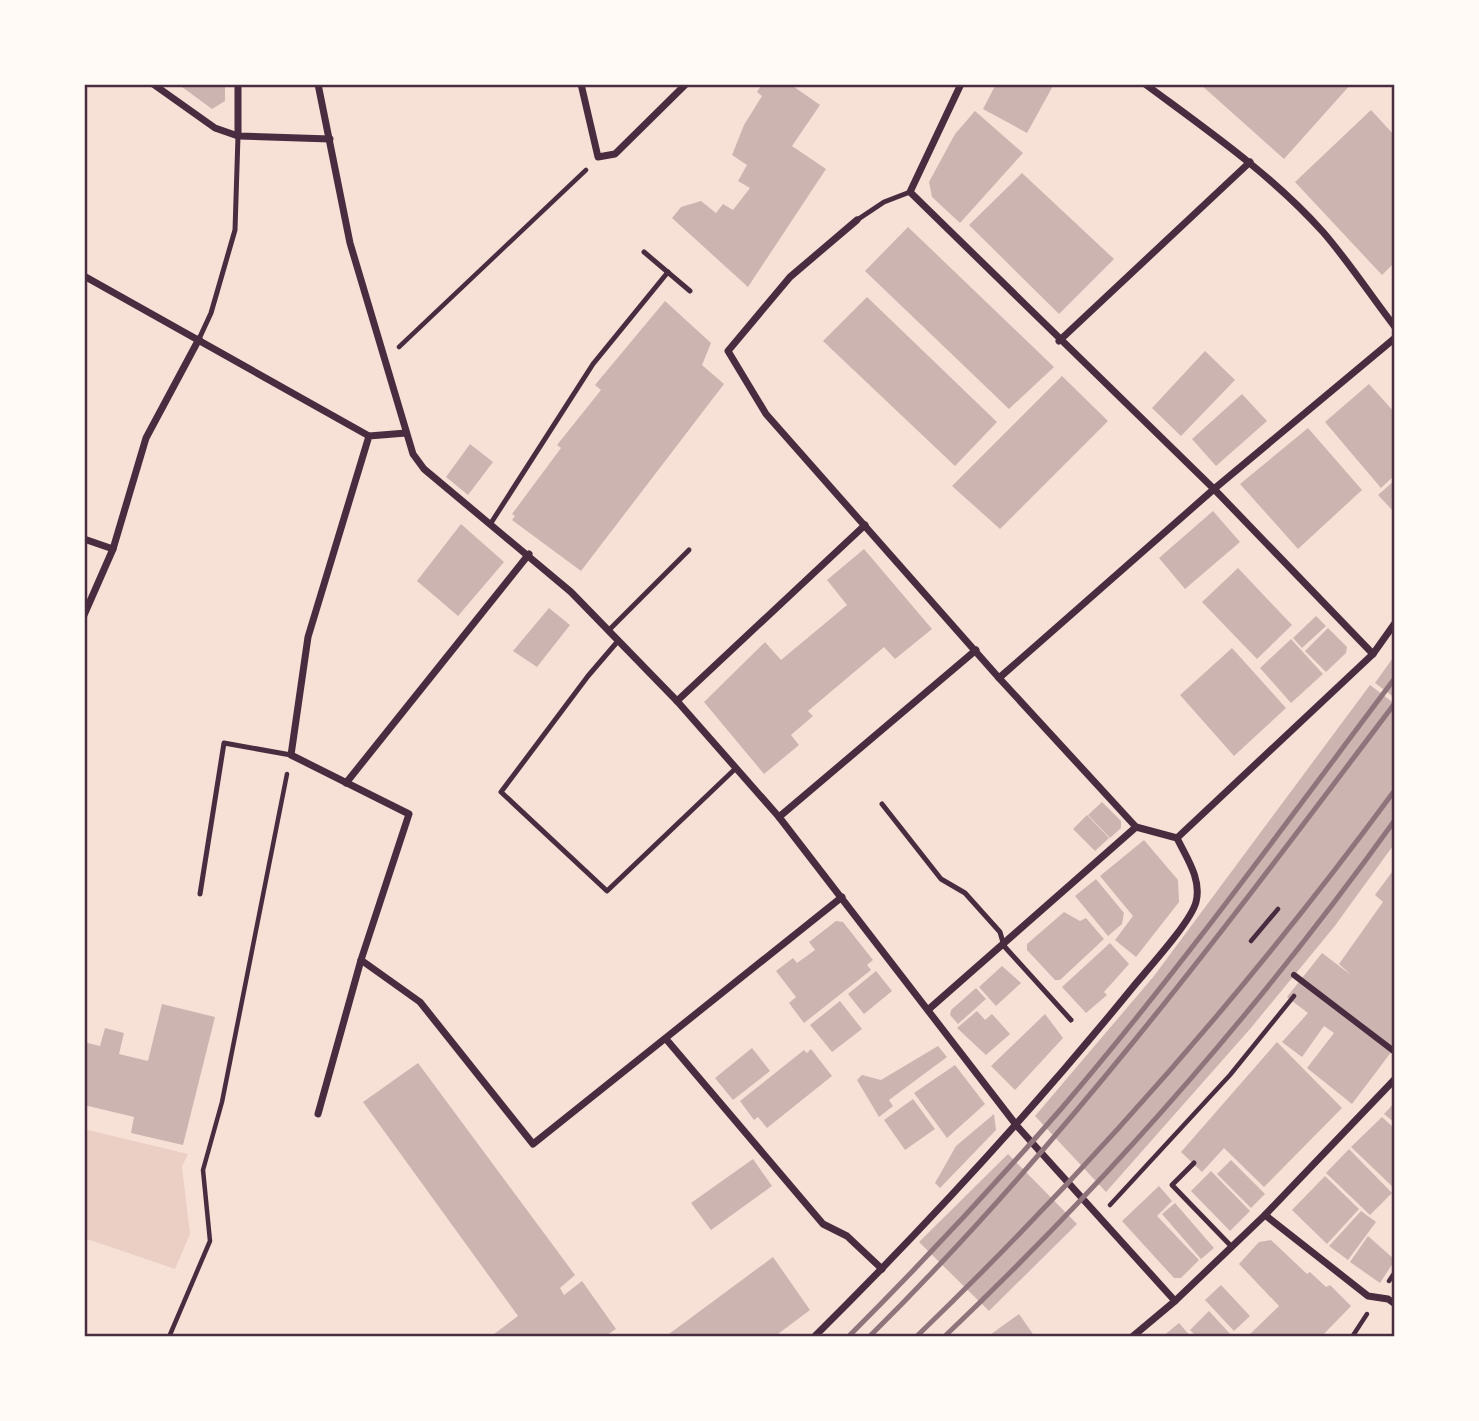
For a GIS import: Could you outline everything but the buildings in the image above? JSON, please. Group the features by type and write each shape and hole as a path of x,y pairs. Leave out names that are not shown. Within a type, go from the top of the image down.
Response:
{"street":[{"path":"153,84 215,128 238,136 330,139"},
{"path":"238,84 238,136"},
{"path":"318,84 350,243 413,454 424,469 529,554 677,701 779,817 1017,1126 1175,1301"},
{"path":"581,84 598,157 615,154 686,84"},
{"path":"961,84 910,192 1059,341 1214,489 1373,654"},
{"path":"1145,84 1250,162 1323,233 1395,327"},
{"path":"1059,341 1250,162"},
{"path":"814,1337 1017,1126 1151,965 1196,902 1196,877 1177,838 1136,827 999,678 766,414 728,351 790,276 857,220"},
{"path":"84,276 369,436 406,433"},
{"path":"999,678 1214,489 1395,338"},
{"path":"84,615 113,549 146,438 199,339"},
{"path":"318,1114 361,960 409,814 291,755 308,637 369,436"},
{"path":"677,701 865,525"},
{"path":"84,539 113,549"},
{"path":"346,783 529,554"},
{"path":"1177,838 1373,654 1395,623"},
{"path":"779,817 976,650"},
{"path":"929,1009 1004,946 1136,827"},
{"path":"361,960 420,1002 534,1144 842,897"},
{"path":"1294,975 1395,1052"},
{"path":"666,1039 823,1224 848,1236 882,1269"},
{"path":"1132,1337 1175,1301 1265,1215 1395,1079"},
{"path":"1265,1215 1368,1296 1388,1299 1395,1304"}],"lane":[{"path":"199,339 211,313 235,230 238,136"},
{"path":"857,220 884,202 910,192"},
{"path":"644,252 690,292"},
{"path":"491,523 593,364 668,272"},
{"path":"608,631 689,550"},
{"path":"618,641 588,676 501,792 607,891 736,768"},
{"path":"200,894 224,743 291,755"},
{"path":"882,804 941,879 965,893 1000,932 1004,946 1071,1020"},
{"path":"1194,1163 1172,1185 1232,1247"}],"path":[{"path":"386,361 541,216 598,157"},
{"path":"169,1337 210,1241 203,1170 222,1102 291,755"},
{"path":"1251,941 1278,909"},
{"path":"1098,1218 1230,1075 1305,982"}],"shaded area":[{"path":"84,1129 188,1154 182,1166 190,1234 175,1269 84,1238"}],"railway":[{"path":"848,1337 983,1196 1105,1057 1231,896 1395,678"},
{"path":"869,1337 1011,1187 1078,1109 1207,949 1395,703"},
{"path":"916,1337 1044,1208 1167,1074 1284,934 1395,790"},
{"path":"944,1337 1065,1216 1182,1089 1292,957 1395,820"}]}
